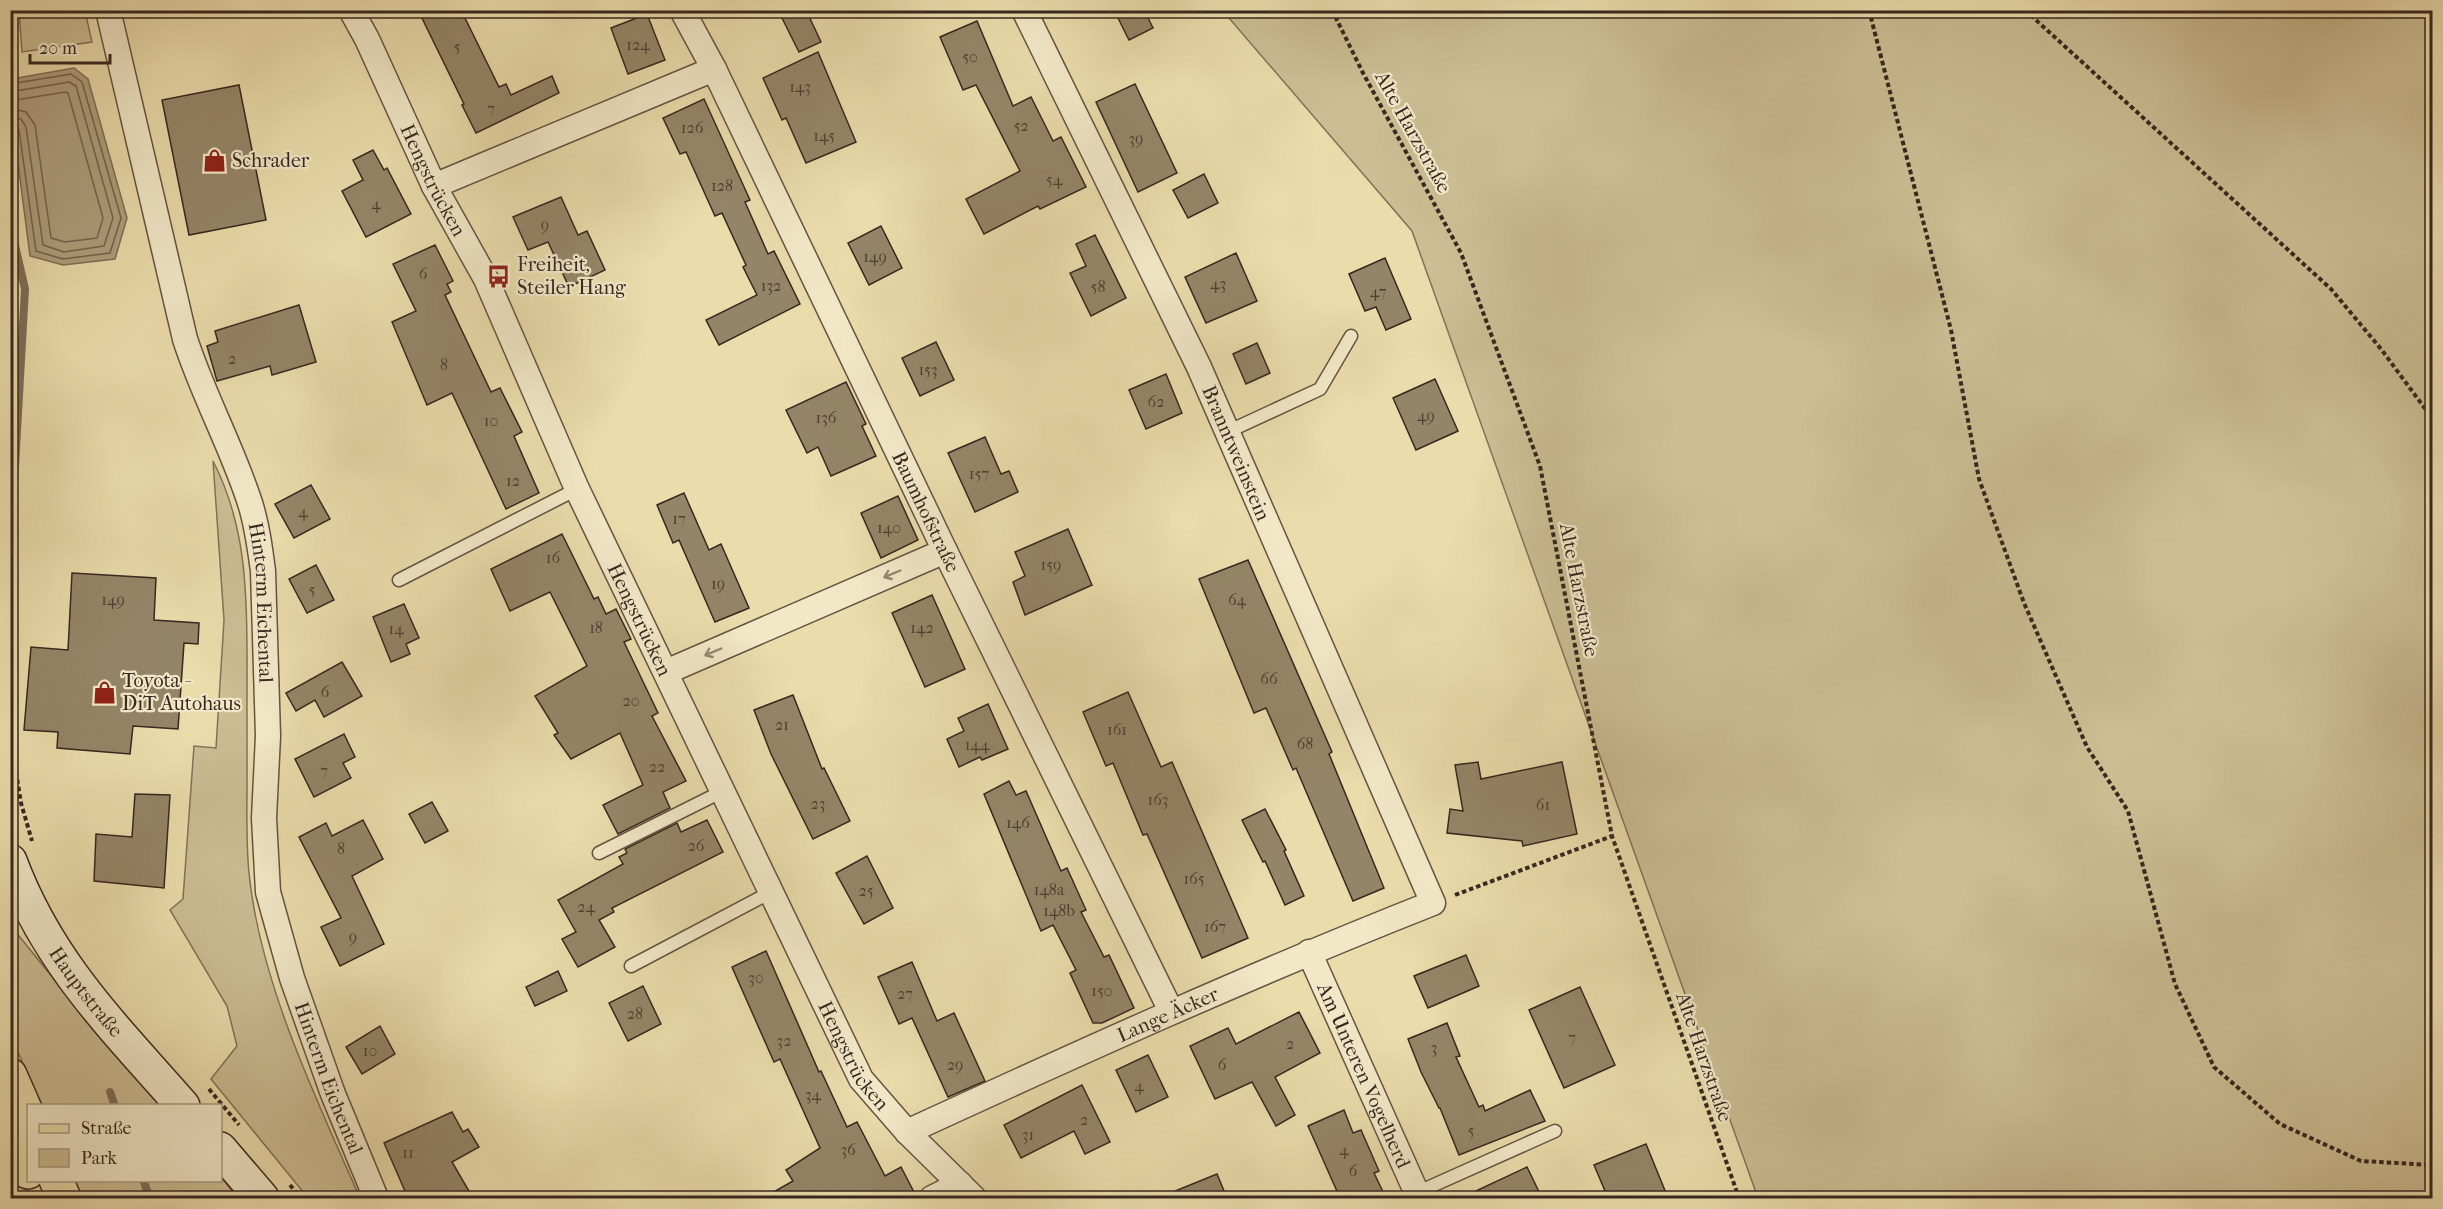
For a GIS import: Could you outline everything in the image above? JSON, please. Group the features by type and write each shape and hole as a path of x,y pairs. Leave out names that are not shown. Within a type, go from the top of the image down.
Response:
{"main road":[{"path":"10,1075 27,1114"},
{"path":"10,1131 27,1170"},
{"path":"33,1182 40,1198"},
{"path":"57,1182 64,1198"}],"street":[{"name":"Hinterm Eichental","path":"108,10 185,339 200,384 243,483 251,506 260,547 263,571 268,736 264,843 272,911 292,978 333,1094 376,1198"},
{"name":"Hengstrücken","path":"351,10 367,39 434,186 486,279 577,489 861,1079 907,1132 967,1191"},
{"name":"Baumhofstraße","path":"682,10 714,69 945,551 1172,1011"},
{"name":"Branntweinstein","path":"1024,10 1199,367 1433,903"},
{"path":"434,186 714,69"},
{"path":"666,672 945,551"},
{"name":"Hauptstraße","path":"22,854 33,915 66,969 194,1095"},
{"name":"Lange Äcker","path":"907,1132 1172,1011 1309,952 1433,903"},
{"name":"Am Unteren Vogelherd","path":"1309,952 1418,1196"},
{"path":"232,1139 274,1190"},
{"path":"932,1198 967,1191"}],"lane":[{"path":"1227,432 1320,389 1351,336"},
{"path":"399,580 577,489"},
{"path":"599,853 723,791"},
{"path":"631,966 771,892"},
{"path":"1418,1196 1555,1131"}],"path":[{"name":"Alte Harzstraße","path":"1332,10 1363,73 1461,254 1540,466 1612,836 1739,1198"},
{"path":"1869,10 1952,330 1979,480 2024,603 2087,747 2128,811 2175,984 2214,1068 2280,1124 2361,1161 2433,1165"},
{"path":"2025,10 2331,289 2381,349 2433,418"},
{"path":"16,772 21,803 22,854"},
{"path":"1433,903 1612,836"},
{"path":"222,1127 232,1139"},
{"path":"274,1190 302,1198"}],"green space":[{"path":"19,11 85,11 92,42 22,52"},
{"path":"1223,11 2432,11 2432,1198 1758,1198 1412,231"},
{"path":"213,461 232,508 245,581 247,839 255,914 277,998 292,1039 360,1198 308,1198 211,1079 237,1046 227,1006 170,910 183,899 194,746 216,748 224,620"},
{"path":"10,922 91,1025 159,1104 41,1104 11,1036"},
{"path":"10,1149 31,1198 11,1198 11,1182 17,1194 11,1178"},
{"path":"222,1178 238,1198 82,1198 74,1182 222,1182"}],"water":[{"path":"74,68 88,79 127,218 115,259 63,265 30,256 11,109 12,79"}],"building":[{"path":"418,10 461,10 499,87 506,84 511,95 552,76 559,93 476,133"},
{"path":"778,10 806,10 821,42 799,52"},
{"path":"1114,10 1144,10 1153,28 1129,40"},
{"path":"647,14 665,60 628,74 611,28"},
{"path":"977,21 1013,106 1031,97 1053,141 1061,137 1086,187 1040,209 1038,206 984,234 966,199 1020,171 976,85 963,90 940,37"},
{"path":"818,52 856,142 806,163 786,118 782,120 763,78"},
{"path":"1135,84 1177,173 1138,192 1096,102"},
{"name":"Schrader","path":"239,85 266,220 189,235 162,100"},
{"path":"704,99 750,200 745,202 768,254 774,251 800,304 719,345 706,320 757,295 743,267 746,265 722,213 715,216 686,152 680,154 663,118"},
{"path":"373,150 384,170 387,168 411,214 366,237 342,191 363,180 353,160"},
{"path":"1204,174 1218,203 1188,218 1173,190"},
{"path":"561,197 578,235 587,231 605,270 569,287 548,242 528,250 513,217"},
{"path":"881,226 902,268 869,285 848,243"},
{"path":"1095,235 1126,298 1091,316 1070,273 1086,266 1076,244"},
{"path":"435,245 453,281 447,284 451,292 445,295 491,392 500,388 522,432 514,436 539,493 506,509 452,393 427,405 392,322 416,311 393,264"},
{"path":"1236,253 1257,301 1206,323 1185,277"},
{"path":"1385,258 1411,319 1386,330 1376,307 1365,311 1349,274"},
{"path":"299,305 316,362 272,375 270,366 217,381 207,346 218,342 215,331"},
{"path":"936,342 954,380 920,396 902,358"},
{"path":"1257,343 1270,373 1246,384 1233,354"},
{"path":"1166,374 1182,413 1146,429 1129,390"},
{"path":"1435,379 1458,431 1416,450 1393,398"},
{"path":"846,382 866,424 862,426 876,456 831,476 818,447 807,453 786,410"},
{"path":"985,437 1001,474 1009,471 1018,492 975,512 948,453"},
{"path":"311,485 330,519 294,538 275,504"},
{"path":"684,493 709,550 721,544 749,608 715,622 679,540 673,543 657,505"},
{"path":"898,496 918,540 881,558 861,513"},
{"path":"1068,529 1092,585 1025,615 1013,582 1025,576 1015,552"},
{"path":"562,534 594,599 598,597 606,614 616,609 631,639 624,642 658,713 652,716 686,781 663,792 670,808 618,834 603,805 643,785 620,733 571,759 554,735 558,733 535,696 587,666 550,592 510,611 491,569"},
{"path":"1248,560 1332,752 1329,754 1384,888 1353,901 1296,768 1293,770 1266,708 1254,713 1199,579"},
{"path":"316,565 334,600 307,613 289,579"},
{"name":"Toyota - DiT Autohaus","path":"72,573 156,578 154,620 199,623 198,644 184,643 178,729 133,726 130,754 57,748 58,732 24,730 31,647 68,650"},
{"path":"932,595 965,669 925,687 892,613"},
{"path":"404,604 419,638 406,644 410,654 391,662 373,617"},
{"path":"342,662 362,696 324,717 315,700 296,711 286,693"},
{"path":"1128,692 1161,767 1172,762 1248,938 1202,958 1147,834 1143,835 1113,763 1106,766 1083,712"},
{"path":"793,695 822,769 824,768 850,821 813,839 771,754 754,710"},
{"path":"988,704 1008,749 982,760 980,757 959,767 947,739 964,731 958,718"},
{"path":"344,734 355,757 343,763 351,778 314,797 295,759"},
{"path":"1478,762 1481,779 1562,762 1577,834 1523,846 1522,841 1447,833 1450,809 1463,811 1455,765"},
{"path":"1009,781 1016,795 1026,791 1061,871 1067,868 1086,910 1081,912 1104,957 1109,955 1134,1008 1102,1023 1093,1023 1070,973 1076,970 1053,925 1041,931 984,794"},
{"path":"135,794 170,795 164,888 94,881 96,834 132,837"},
{"path":"432,802 448,831 425,843 409,814"},
{"path":"1265,809 1286,850 1284,851 1304,896 1285,905 1265,861 1263,862 1242,820"},
{"path":"363,820 383,859 352,876 384,944 340,966 321,927 341,918 299,837 326,823 332,836"},
{"path":"707,820 723,852 612,908 614,912 599,920 615,947 578,967 562,939 576,932 558,900 623,864 619,857 627,853 625,849 677,823 681,832"},
{"path":"867,856 893,908 864,924 836,873"},
{"path":"766,951 819,1072 821,1071 847,1127 857,1122 885,1176 901,1167 917,1198 763,1198 793,1181 786,1170 820,1148 780,1059 774,1062 732,967"},
{"path":"1466,955 1479,986 1428,1008 1414,976"},
{"path":"912,962 937,1021 954,1013 985,1081 948,1097 912,1018 899,1024 878,977"},
{"path":"558,971 567,991 535,1006 526,987"},
{"path":"643,986 661,1024 628,1041 609,1003"},
{"path":"1580,987 1615,1065 1564,1088 1529,1010"},
{"path":"1299,1012 1320,1053 1275,1077 1295,1115 1276,1126 1252,1082 1215,1099 1190,1046 1228,1028 1236,1044"},
{"path":"1447,1023 1460,1056 1456,1057 1479,1107 1483,1105 1485,1111 1530,1090 1545,1121 1459,1155 1408,1039"},
{"path":"380,1026 395,1054 362,1074 346,1047"},
{"path":"1148,1055 1168,1097 1136,1112 1116,1070"},
{"path":"1082,1085 1110,1142 1085,1154 1074,1131 1021,1158 1004,1125"},
{"path":"1344,1110 1353,1133 1361,1130 1379,1171 1374,1173 1386,1198 1340,1198 1308,1126"},
{"path":"452,1112 463,1132 468,1129 479,1147 452,1162 473,1198 408,1198 384,1143"},
{"path":"1646,1144 1668,1198 1608,1198 1594,1165"},
{"path":"1527,1167 1542,1198 1461,1198"},
{"path":"1217,1174 1227,1198 1158,1198"}],"waterway":[{"path":"10,203 14,241 25,289 10,555"},
{"path":"10,739 11,753"},
{"path":"110,1092 114,1104"},
{"path":"144,1182 150,1198"}],"place":[{"name":"Schrader","path":"214,160"},
{"name":"Freiheit, Steiler Hang","path":"499,276"},
{"name":"Toyota - DiT Autohaus","path":"104,692"}]}
